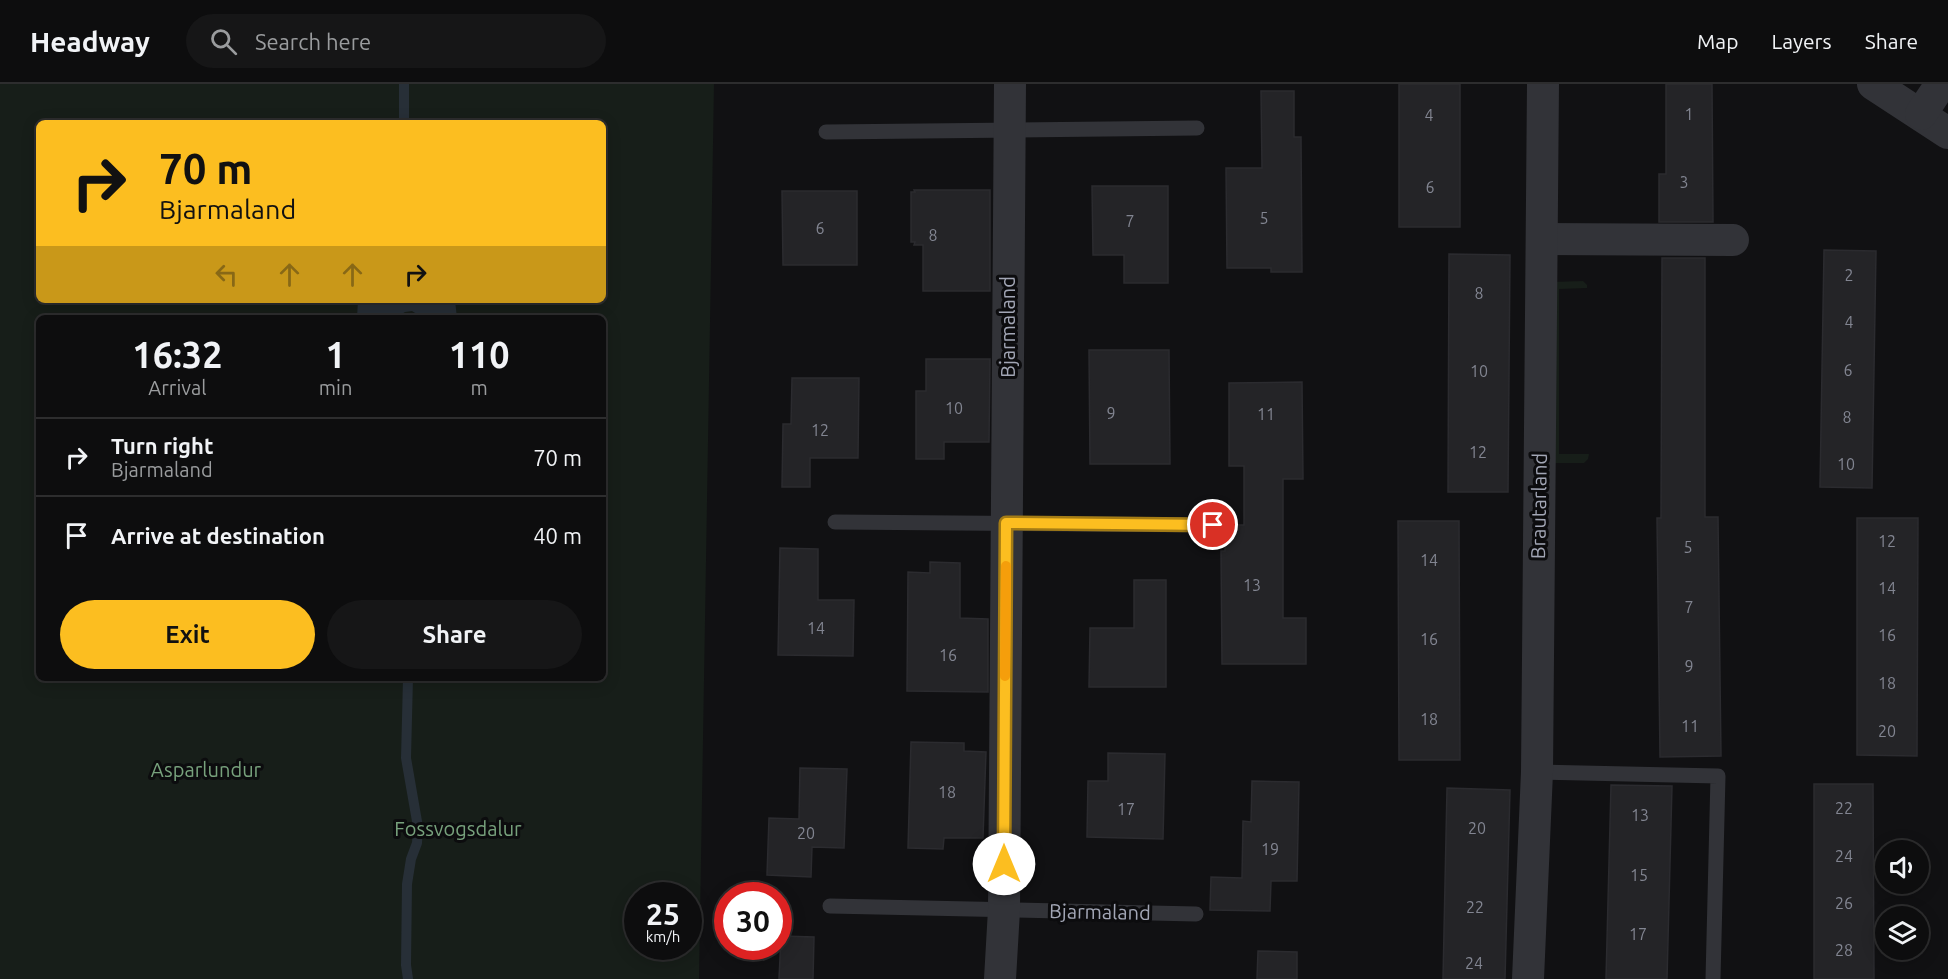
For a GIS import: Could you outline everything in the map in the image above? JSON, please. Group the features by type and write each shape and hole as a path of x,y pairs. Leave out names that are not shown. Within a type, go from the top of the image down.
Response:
{"street":[{"name":"Bjarmaland","path":"1000,979 1004,910 1010,84"},
{"name":"Brautarland","path":"1528,979 1537,772 1543,84"},
{"path":"1874,84 1948,133"},
{"path":"1921,114 1941,84"},
{"path":"1542,239 1732,240"}],"lane":[{"path":"826,132 1197,128"},
{"path":"835,522 1213,525"},
{"path":"1537,772 1718,776 1713,979"},
{"name":"Bjarmaland","path":"830,906 1196,914"}],"green space":[{"name":"Fossvogsdalur","path":"0,84 714,84 701,882 624,882 624,960 699,960 699,979 0,979"},
{"path":"1583,281 1587,288 1559,289 1559,454 1589,454 1584,463 1549,463 1551,282"}],"shaded area":[{"path":"358,303 455,303 457,315 418,315 412,311 400,315 357,315"}],"building":[{"path":"1399,84 1460,84 1460,227 1399,227"},
{"path":"1666,84 1712,84 1713,222 1659,222 1659,174 1666,174"},
{"path":"1261,91 1294,91 1294,137 1301,137 1302,272 1271,272 1271,268 1227,268 1226,168 1262,168"},
{"path":"1092,186 1168,186 1168,283 1124,283 1124,255 1093,255"},
{"path":"914,190 990,190 990,291 923,291 923,245 914,245 915,242 911,242 911,192 915,192"},
{"path":"782,191 857,191 857,265 783,265"},
{"path":"1824,250 1876,251 1872,488 1820,487"},
{"path":"1449,254 1510,255 1508,492 1448,492"},
{"path":"1662,258 1705,258 1705,517 1718,517 1721,756 1660,757 1657,518 1661,518"},
{"path":"1089,350 1169,350 1170,464 1090,464"},
{"path":"926,359 990,359 989,442 944,442 944,459 916,459 916,391 926,391"},
{"path":"792,378 859,378 858,458 810,458 810,487 782,487 783,424 791,424"},
{"path":"1302,382 1303,479 1283,479 1283,618 1306,618 1306,664 1222,664 1221,551 1225,551 1225,525 1244,525 1244,466 1229,466 1229,383"},
{"path":"1857,518 1918,518 1917,756 1857,755"},
{"path":"1398,521 1459,521 1460,760 1399,760"},
{"path":"780,548 818,549 818,600 854,600 853,656 778,655"},
{"path":"930,562 960,563 960,618 988,619 988,692 907,691 908,572 930,573"},
{"path":"1134,580 1166,580 1166,687 1089,687 1090,628 1134,628"},
{"path":"911,742 964,743 964,751 986,752 983,838 944,838 943,849 908,848"},
{"path":"1108,753 1165,754 1163,839 1087,837 1088,781 1108,781"},
{"path":"800,768 847,769 844,848 812,847 811,877 767,875 769,818 799,819"},
{"path":"1252,781 1299,782 1297,881 1271,881 1270,911 1210,910 1211,877 1242,878 1243,821 1251,822"},
{"path":"1814,784 1873,784 1874,979 1814,979"},
{"path":"1611,785 1672,786 1667,979 1606,979"},
{"path":"1447,788 1510,790 1505,979 1443,979"},
{"path":"792,936 814,937 813,979 779,979 780,960 792,960"},
{"path":"1258,951 1297,952 1297,979 1257,979"}],"waterway":[{"path":"404,84 404,120"},
{"path":"408,681 406,758 418,827 417,843 411,859 407,884 406,965 408,979"}],"slow traffic":[{"path":"1005,676 1006,566"}],"route":[{"path":"1004,864 1006,523 1213,525"}],"park label":[{"name":"Asparlundur","path":"206,770"}]}
